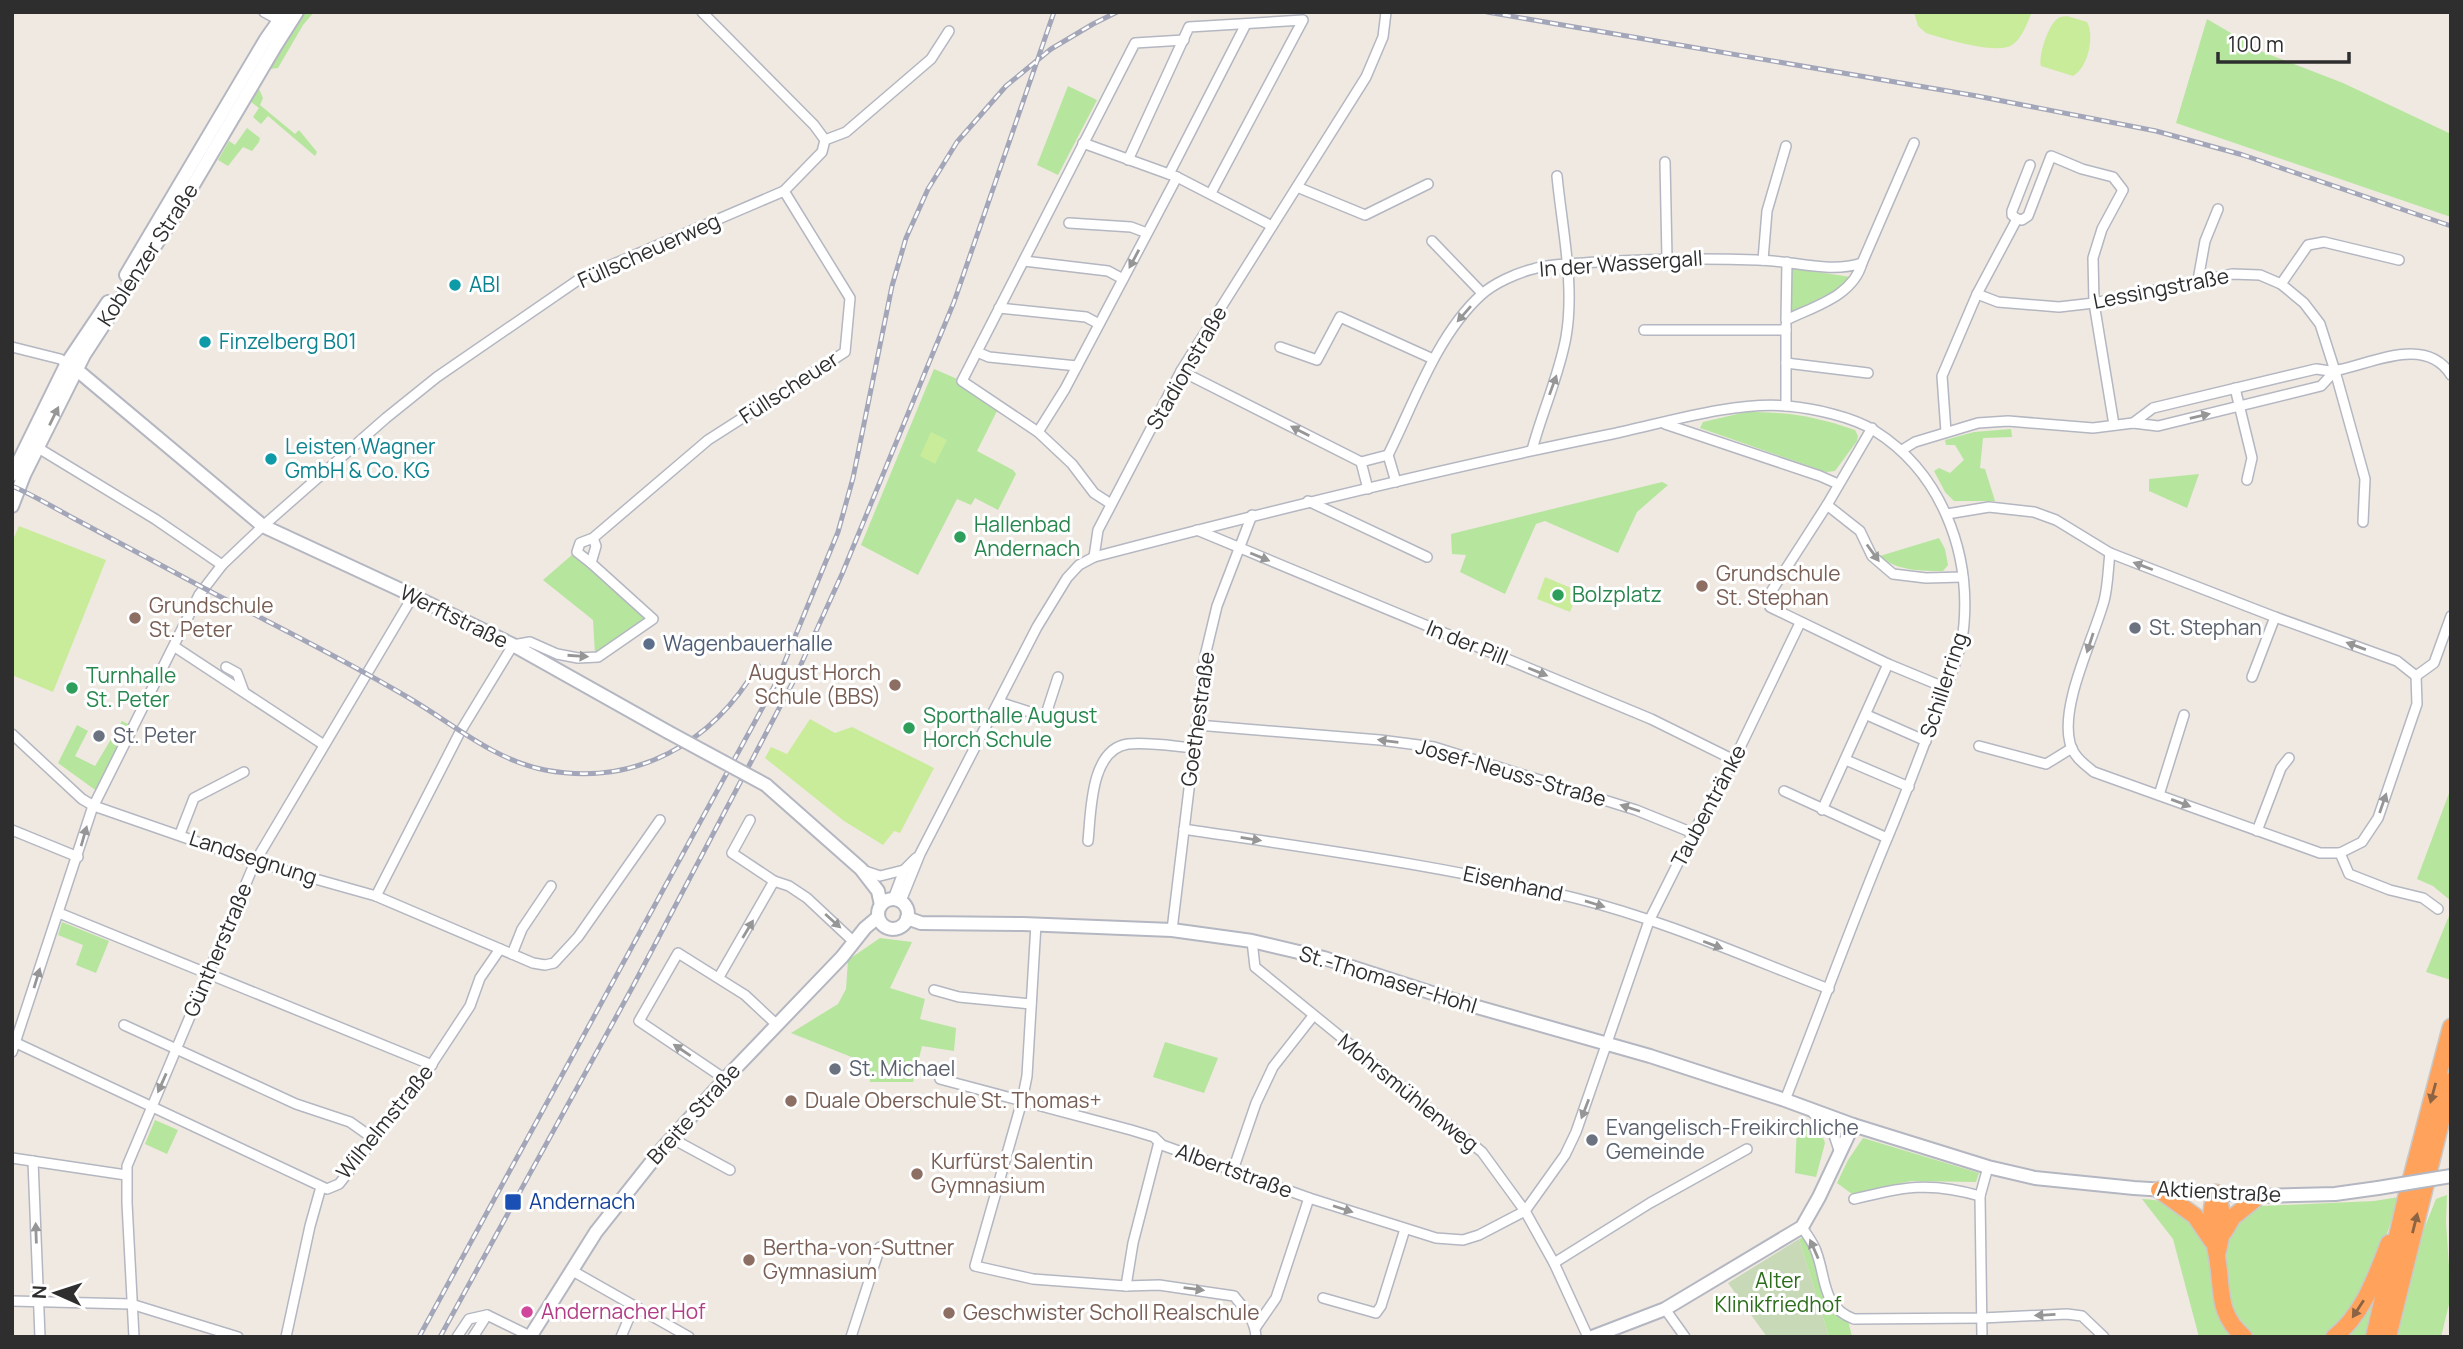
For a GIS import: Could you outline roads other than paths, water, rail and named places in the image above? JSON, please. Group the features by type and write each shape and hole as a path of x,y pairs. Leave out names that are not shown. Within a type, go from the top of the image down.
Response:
{"highway":[{"path":"2374,1337 2405,1202 2451,1027"},
{"path":"2388,1337 2451,1081"},
{"path":"2428,1171 2451,1122"},
{"path":"2159,1190 2195,1216 2217,1244"},
{"path":"2216,1193 2211,1213 2217,1244 2222,1303 2232,1325 2244,1337"},
{"path":"2217,1244 2233,1217 2259,1196"},
{"path":"2334,1337 2351,1321 2364,1300 2405,1202"}],"street":[{"path":"264,12 289,15"},
{"path":"702,12 778,86 825,140 846,132 932,59 949,31"},
{"name":"Stadionstraße","path":"1094,557 1098,530 1181,371 1366,77 1383,37 1386,12"},
{"name":"Koblenzer Straße","path":"72,367 179,209 279,39 289,15"},
{"name":"Koblenzer Straße","path":"12,475 33,444 72,367 133,266 141,247 289,15"},
{"path":"1128,160 1189,27 1303,20 1211,193"},
{"path":"1038,432 1077,366 1147,233 1246,24"},
{"path":"1111,504 1094,493 1072,464 1038,432 962,381 1135,43 1184,40"},
{"name":"Füllscheuerweg","path":"13,1045 94,806 203,588 222,565 386,418 437,377 581,278 784,191 822,152 825,140"},
{"path":"1083,143 1173,175 1272,226"},
{"path":"1644,330 1786,325 1843,293 1858,277 1914,143"},
{"path":"1763,260 1767,211 1786,146"},
{"path":"2030,165 2012,211 2012,215 2017,219 2022,220 2028,216 2052,156 2082,169 2113,177 2123,190 2102,229 2093,258 2094,303 2114,425"},
{"path":"1665,162 1667,258"},
{"path":"1532,450 1559,369 1566,334 1566,265 1557,176"},
{"path":"1297,187 1365,215 1428,184"},
{"name":"Füllscheuer","path":"591,563 577,552 577,546 593,538 708,440 845,352 850,298 784,191"},
{"path":"2198,280 2206,241 2218,209"},
{"path":"1947,432 1942,376 1977,294 2017,219"},
{"path":"1069,223 1131,227 1147,233"},
{"path":"1432,241 1482,293"},
{"path":"2281,284 2308,245 2324,242 2399,260"},
{"name":"In der Wassergall","path":"1388,455 1433,359 1455,324 1482,293 1509,278 1534,268 1667,258 1763,260 1845,269 1862,263"},
{"path":"1024,261 1108,271 1123,279"},
{"path":"1786,406 1787,262"},
{"name":"Lessingstraße","path":"1977,294 1998,302 2059,307 2094,303 2232,274 2260,275 2281,284 2304,303 2320,324 2365,479 2363,522"},
{"path":"999,308 1086,317 1099,324"},
{"path":"1279,347 1317,360 1340,317 1433,359"},
{"name":"Werftstraße","path":"12,347 55,358 72,367 263,526 513,645 766,785 861,869 889,908"},
{"path":"977,352 989,357 1077,366"},
{"path":"2133,422 2153,408 2316,369 2335,371 2372,359 2407,354 2430,357 2451,375"},
{"path":"1786,363 1868,373"},
{"path":"1181,371 1361,462 1388,455 1396,482"},
{"path":"1902,450 1915,442 1978,423 2008,421 2093,428 2133,422 2158,426 2321,386 2335,371"},
{"path":"2235,388 2252,458 2247,480"},
{"name":"Schillerring","path":"889,908 920,854 1031,638 1067,578 1079,565 1094,557 1308,501 1742,406 1786,406 1835,416 1872,428 1902,450 1922,472 1947,514 1958,545 1963,577 1964,625 1956,659 1909,787 1785,1100"},
{"path":"1664,424 1838,484"},
{"path":"1872,428 1827,505 1769,595 1770,607 1888,664 1946,688"},
{"path":"33,444 155,519 222,565"},
{"name":"Koblenzer Straße","path":"12,506 33,444"},
{"path":"1361,462 1368,489"},
{"path":"1308,501 1427,557"},
{"path":"1827,505 1860,531 1872,556 1893,574 1926,578 1963,577"},
{"path":"1947,514 1989,507 2034,512 2056,520 2110,553 2397,661 2416,676 2417,704 2378,818 2362,842 2340,853 2320,852 2094,772 2078,759 2069,741 2069,709 2104,599 2110,553"},
{"name":"Goethestraße","path":"1172,930 1205,656 1217,606 1252,515"},
{"name":"In der Pill","path":"1197,530 1651,719 1734,760"},
{"path":"376,895 460,732 513,645 530,642 557,654 578,658 597,657 653,618 591,563 596,546 593,538"},
{"name":"Güntherstraße","path":"134,1337 127,1166 255,862 413,596"},
{"path":"2416,676 2434,663 2451,616"},
{"path":"2252,677 2275,617"},
{"name":"Taubentränke","path":"1525,1210 1565,1155 1586,1106 1649,921 1693,833 1734,760 1800,623"},
{"path":"175,646 324,745"},
{"path":"1822,810 1888,664"},
{"path":"226,667 237,673 244,692"},
{"path":"999,702 1045,717 1058,677"},
{"path":"1867,715 1926,741"},
{"path":"2159,795 2184,716"},
{"name":"Josef-Neuss-Straße","path":"1197,725 1434,747 1636,810 1693,833"},
{"name":"Landsegnung","path":"12,734 82,799 94,806 255,862 376,895 533,963 545,965 554,963 578,937 660,820"},
{"path":"1088,841 1093,788 1098,768 1119,746 1130,744 1193,748"},
{"path":"1979,746 2046,764 2072,748"},
{"path":"2257,831 2281,768 2289,758"},
{"path":"1846,761 1909,787"},
{"path":"180,834 194,798 244,772"},
{"path":"1784,791 1887,838"},
{"path":"750,820 732,853 774,881 789,886 807,898 852,940"},
{"name":"Eisenhand","path":"1184,829 1436,868 1577,898 1649,921 1829,989"},
{"path":"12,830 78,857"},
{"path":"2340,853 2349,874 2390,890 2423,898 2438,909"},
{"name":"Schillerring","path":"889,908 904,870 920,854"},
{"path":"861,869 874,875 886,887 889,908 896,928 901,926 907,918 906,906 889,908"},
{"path":"874,875 890,875 904,870"},
{"path":"719,977 774,881"},
{"path":"512,954 522,929 551,886"},
{"name":"Breite Straße","path":"530,1336 599,1228 671,1138 852,940 889,908"},
{"path":"59,913 432,1065"},
{"name":"St.-Thomaser-Hohl","path":"907,918 921,923 1036,924 1172,930 1252,941 1324,958 1785,1100 1853,1125"},
{"path":"1036,924 1027,1076 975,1266 1033,1279 1126,1286 1159,1285 1234,1296 1249,1313 1256,1332"},
{"name":"Mohrsmühlenweg","path":"1252,941 1255,967 1482,1152 1525,1210 1555,1263 1590,1337"},
{"name":"Wilhelmstraße","path":"286,1337 321,1187 327,1189 339,1184 432,1065 470,1006 480,978 500,949"},
{"path":"725,1079 639,1021 678,953 745,995 776,1024"},
{"path":"934,990 959,997 1031,1004"},
{"path":"1233,1170 1256,1102 1273,1067 1313,1016"},
{"path":"124,1025 296,1104 350,1122 374,1139"},
{"path":"13,1045 321,1187"},
{"name":"Albertstraße","path":"940,1079 1154,1137 1159,1142 1309,1198 1436,1238 1463,1240 1479,1236 1525,1210"},
{"path":"1809,1109 1833,1132 1840,1153"},
{"path":"1590,1337 1665,1308 1802,1227 1853,1125"},
{"name":"Aktienstraße","path":"1853,1125 1988,1167 2035,1178 2159,1190 2259,1196 2335,1194 2451,1176"},
{"path":"671,1138 730,1170"},
{"path":"1126,1286 1133,1243 1159,1142"},
{"path":"1555,1263 1650,1203 1747,1149"},
{"path":"12,1158 126,1175"},
{"path":"33,1161 40,1337"},
{"path":"1982,1337 1980,1196 1988,1167"},
{"path":"1854,1199 1891,1190 1937,1186 1980,1196"},
{"path":"1256,1332 1276,1298 1309,1198"},
{"path":"1802,1227 1815,1248 1831,1304 1841,1314 1854,1319 2067,1314 2082,1316 2104,1337"},
{"path":"1323,1298 1376,1313 1381,1306 1405,1229"},
{"path":"851,1337 880,1247"},
{"path":"571,1270 689,1337"},
{"path":"12,1301 131,1304 238,1337"},
{"path":"621,1337 634,1306"},
{"path":"1665,1308 1685,1337"},
{"path":"457,1337 469,1319 486,1315 530,1336"},
{"path":"472,1337 486,1315"}],"railway":[{"path":"440,1337 632,988 793,682 842,574 954,302 1054,12"},
{"path":"419,1337 776,683 838,532 853,478 892,286 906,238 928,189 957,142 1006,86 1051,49 1117,12"},
{"path":"1487,12 1977,96 2156,131 2243,155 2451,226"},
{"path":"12,486 358,669 493,751 545,770 578,774 610,772 641,765 669,753 695,737 719,717 740,693 758,665"}],"place":[{"name":"ABI","path":"455,285"},
{"name":"Finzelberg B01","path":"205,342"},
{"name":"Leisten Wagner GmbH & Co. KG","path":"271,459"},
{"name":"Hallenbad Andernach","path":"960,537"},
{"name":"Grundschule St. Stephan","path":"1702,586"},
{"name":"Bolzplatz","path":"1558,595"},
{"name":"Grundschule St. Peter","path":"135,618"},
{"name":"St. Stephan","path":"2135,628"},
{"name":"Wagenbauerhalle","path":"649,644"},
{"name":"August Horch Schule (BBS)","path":"895,685"},
{"name":"Turnhalle St. Peter","path":"72,688"},
{"name":"Sporthalle August Horch Schule","path":"909,728"},
{"name":"St. Peter","path":"99,736"},
{"name":"St. Michael","path":"835,1069"},
{"name":"Duale Oberschule St. Thomas+","path":"791,1101"},
{"name":"Evangelisch-Freikirchliche Gemeinde","path":"1592,1140"},
{"name":"Kurfürst Salentin Gymnasium","path":"917,1174"},
{"name":"Andernach","path":"513,1202"},
{"name":"Bertha-von-Suttner Gymnasium","path":"749,1260"},
{"name":"Andernacher Hof","path":"527,1312"},
{"name":"Geschwister Scholl Realschule","path":"949,1313"}],"park label":[{"name":"Alter Klinikfriedhof","path":"1778,1293"}]}
